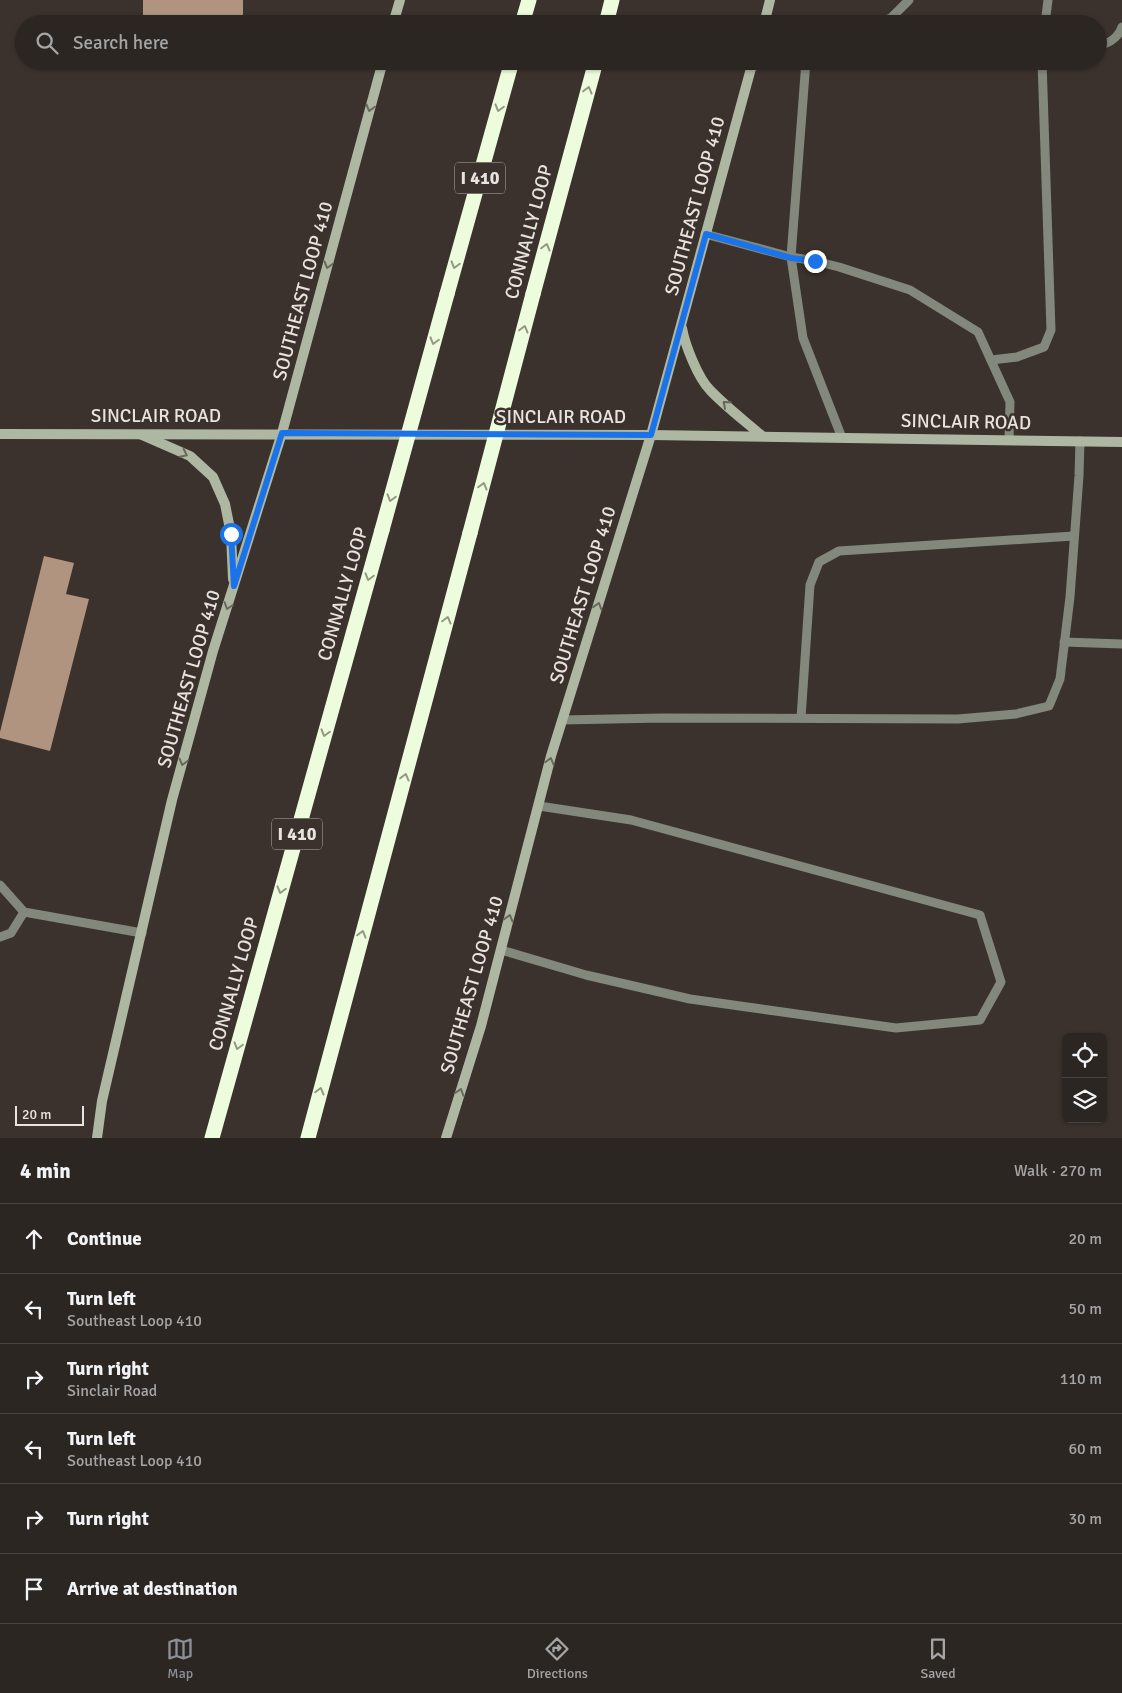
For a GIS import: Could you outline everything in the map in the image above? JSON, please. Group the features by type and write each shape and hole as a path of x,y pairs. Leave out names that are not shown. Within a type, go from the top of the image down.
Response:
{"highway":[{"path":"525,15 529,0"},
{"path":"608,15 612,0"},
{"name":"CONNALLY LOOP","path":"212,1138 509,70"},
{"name":"CONNALLY LOOP","path":"308,1138 594,70"}],"main road":[{"path":"396,15 400,0"},
{"path":"766,15 770,0"},
{"name":"SOUTHEAST LOOP 410","path":"96,1138 102,1101 172,800 213,651 282,433 381,70"},
{"name":"SOUTHEAST LOOP 410","path":"446,1138 481,1026 562,720 651,435 751,70"},
{"path":"681,324 684,339 709,389 762,436"},
{"name":"SINCLAIR ROAD","path":"0,434 651,435 1122,442"},
{"path":"139,434 190,456 213,477 225,504 231,534 234,586"}],"lane":[{"path":"898,15 909,0"},
{"path":"1046,15 1048,0"},
{"path":"1107,43 1116,38 1122,27"},
{"path":"805,70 791,258 803,338 842,438"},
{"path":"991,360 1017,357 1044,347 1050,330 1042,70"},
{"path":"706,234 791,258 839,267 910,290 978,332 1010,402 1010,440"},
{"path":"562,720 662,718 958,719 1016,714 1048,706 1060,679 1074,536 1080,441"},
{"path":"801,718 810,585 819,562 839,550 1074,536"},
{"path":"1064,642 1122,644"},
{"path":"501,950 586,975 690,999 896,1028 980,1020 1001,982 980,915 631,820 538,806"},
{"path":"0,885 24,912 142,933"},
{"path":"0,936 11,933 24,912"}],"building":[{"path":"143,0 243,0 243,15 143,15"},
{"path":"44,556 74,563 66,594 89,599 50,751 0,738"}],"route":[{"path":"231,534 234,586 282,433 651,435 706,234 791,258 815,261"}]}
